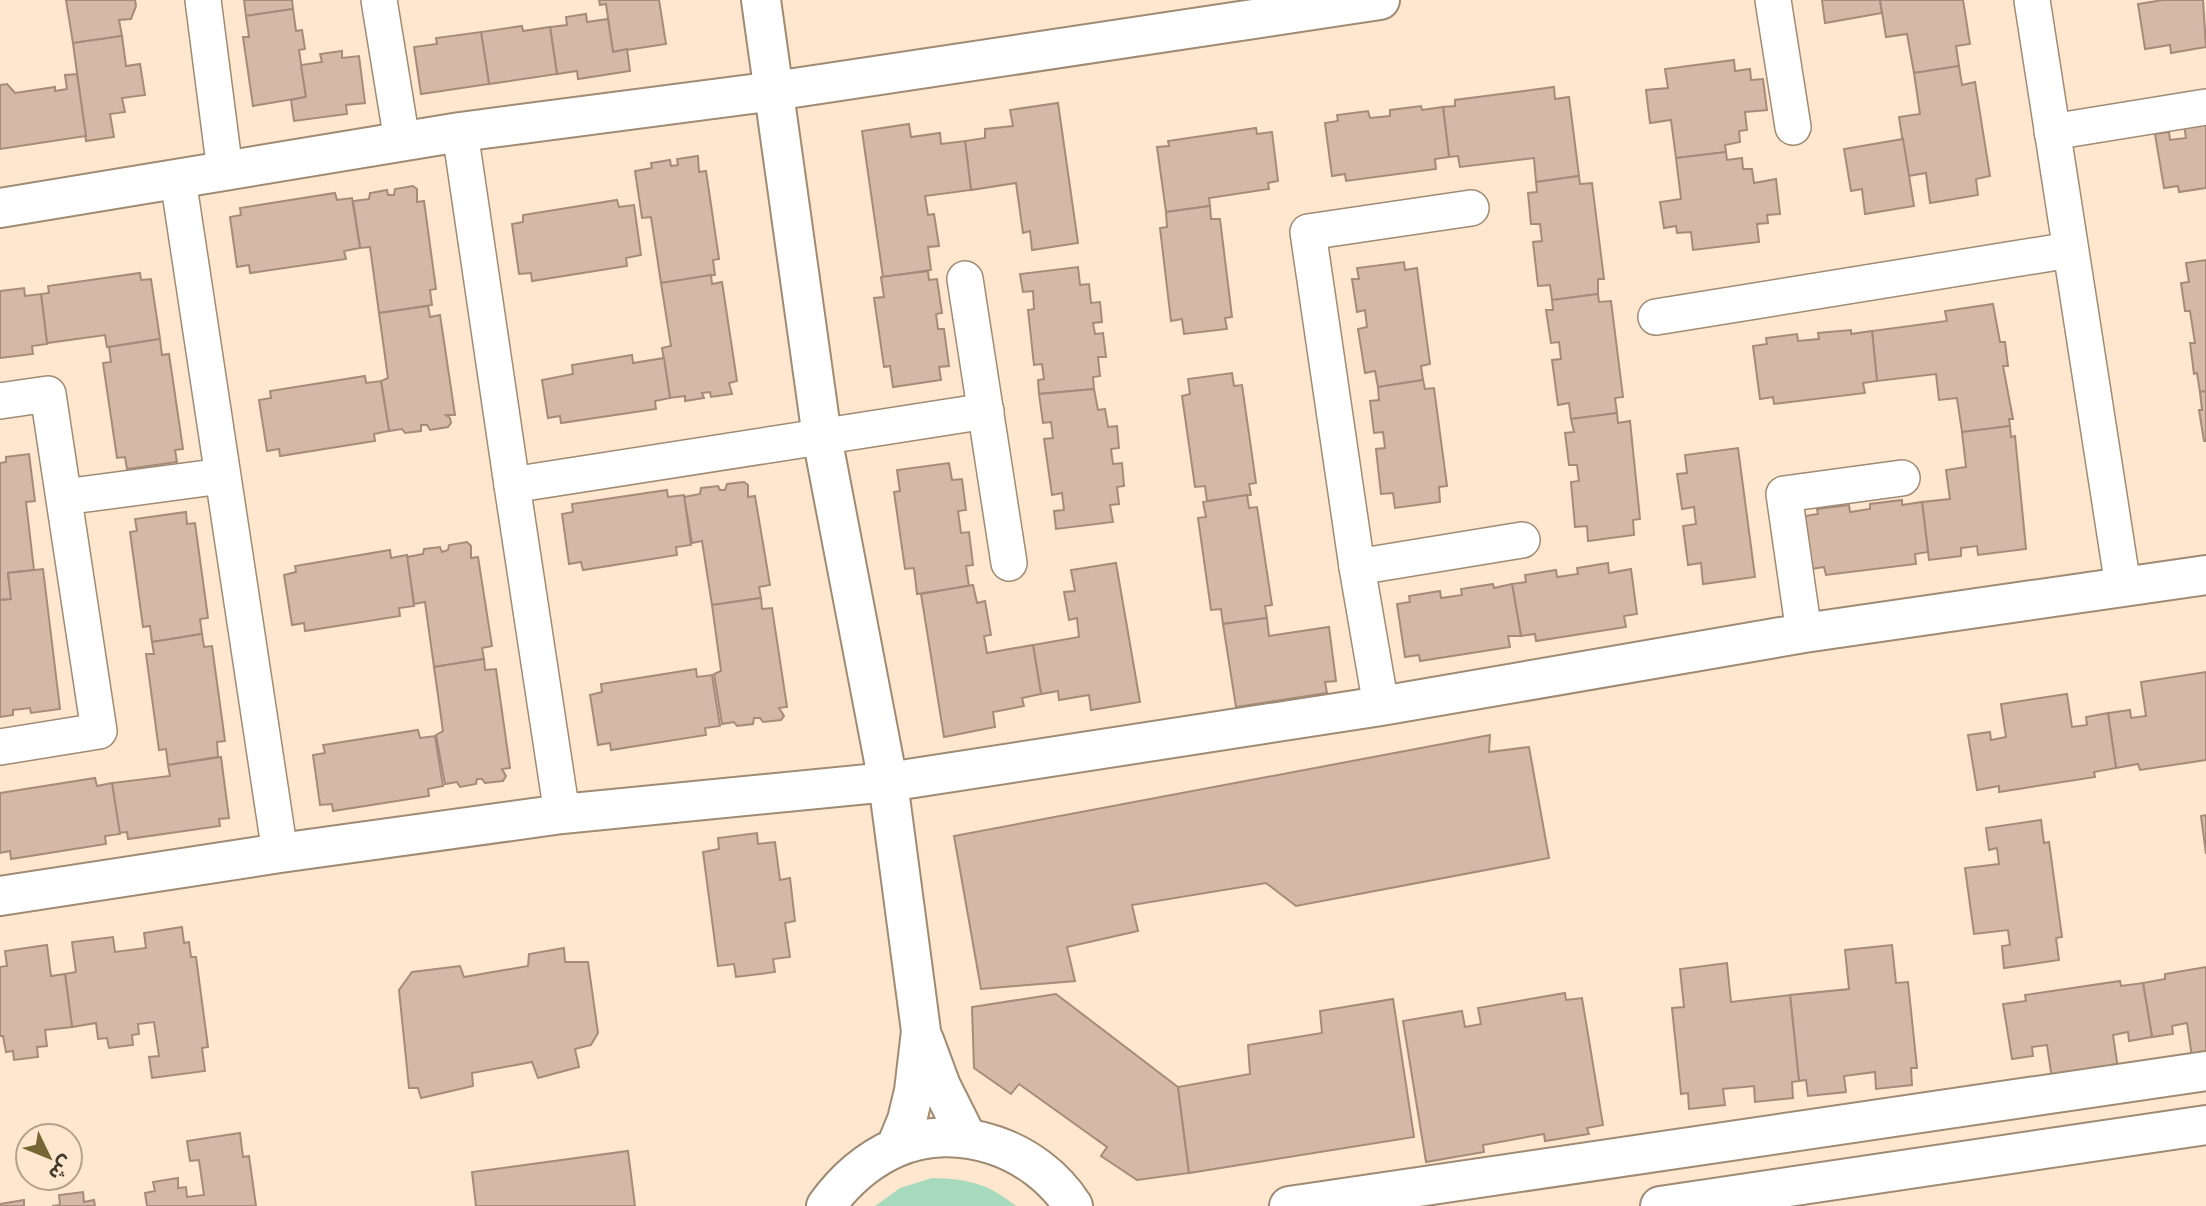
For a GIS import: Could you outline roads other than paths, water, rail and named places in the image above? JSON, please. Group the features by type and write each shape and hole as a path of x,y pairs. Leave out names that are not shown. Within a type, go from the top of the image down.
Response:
{"street":[{"path":"203,0 225,171"},
{"path":"379,0 402,141"},
{"path":"761,0 822,437 888,782 921,1031 941,1086 967,1138"},
{"path":"0,208 460,132 774,91 1277,7 1380,0"},
{"path":"1773,0 1793,127"},
{"path":"2032,0 2123,586"},
{"path":"2052,132 2206,107"},
{"path":"460,132 562,814"},
{"path":"181,199 280,853"},
{"path":"1381,706 1357,567 1308,232 1471,208"},
{"path":"1656,317 2070,250"},
{"path":"965,279 1009,563"},
{"path":"0,401 48,394 99,731 0,747"},
{"path":"512,485 986,411"},
{"path":"64,498 222,476"},
{"path":"1804,633 1784,494 1902,478"},
{"path":"1357,567 1522,540"},
{"path":"0,896 280,853 562,814 888,782 1381,706 1804,633 2206,575"},
{"path":"896,1147 907,1120 914,1091 921,1031"},
{"path":"1289,1206 2206,1071"},
{"path":"1660,1206 2206,1125"},
{"path":"826,1206 839,1187 865,1164 896,1147 930,1139 967,1138 1004,1148 1036,1166 1075,1201"}]}
